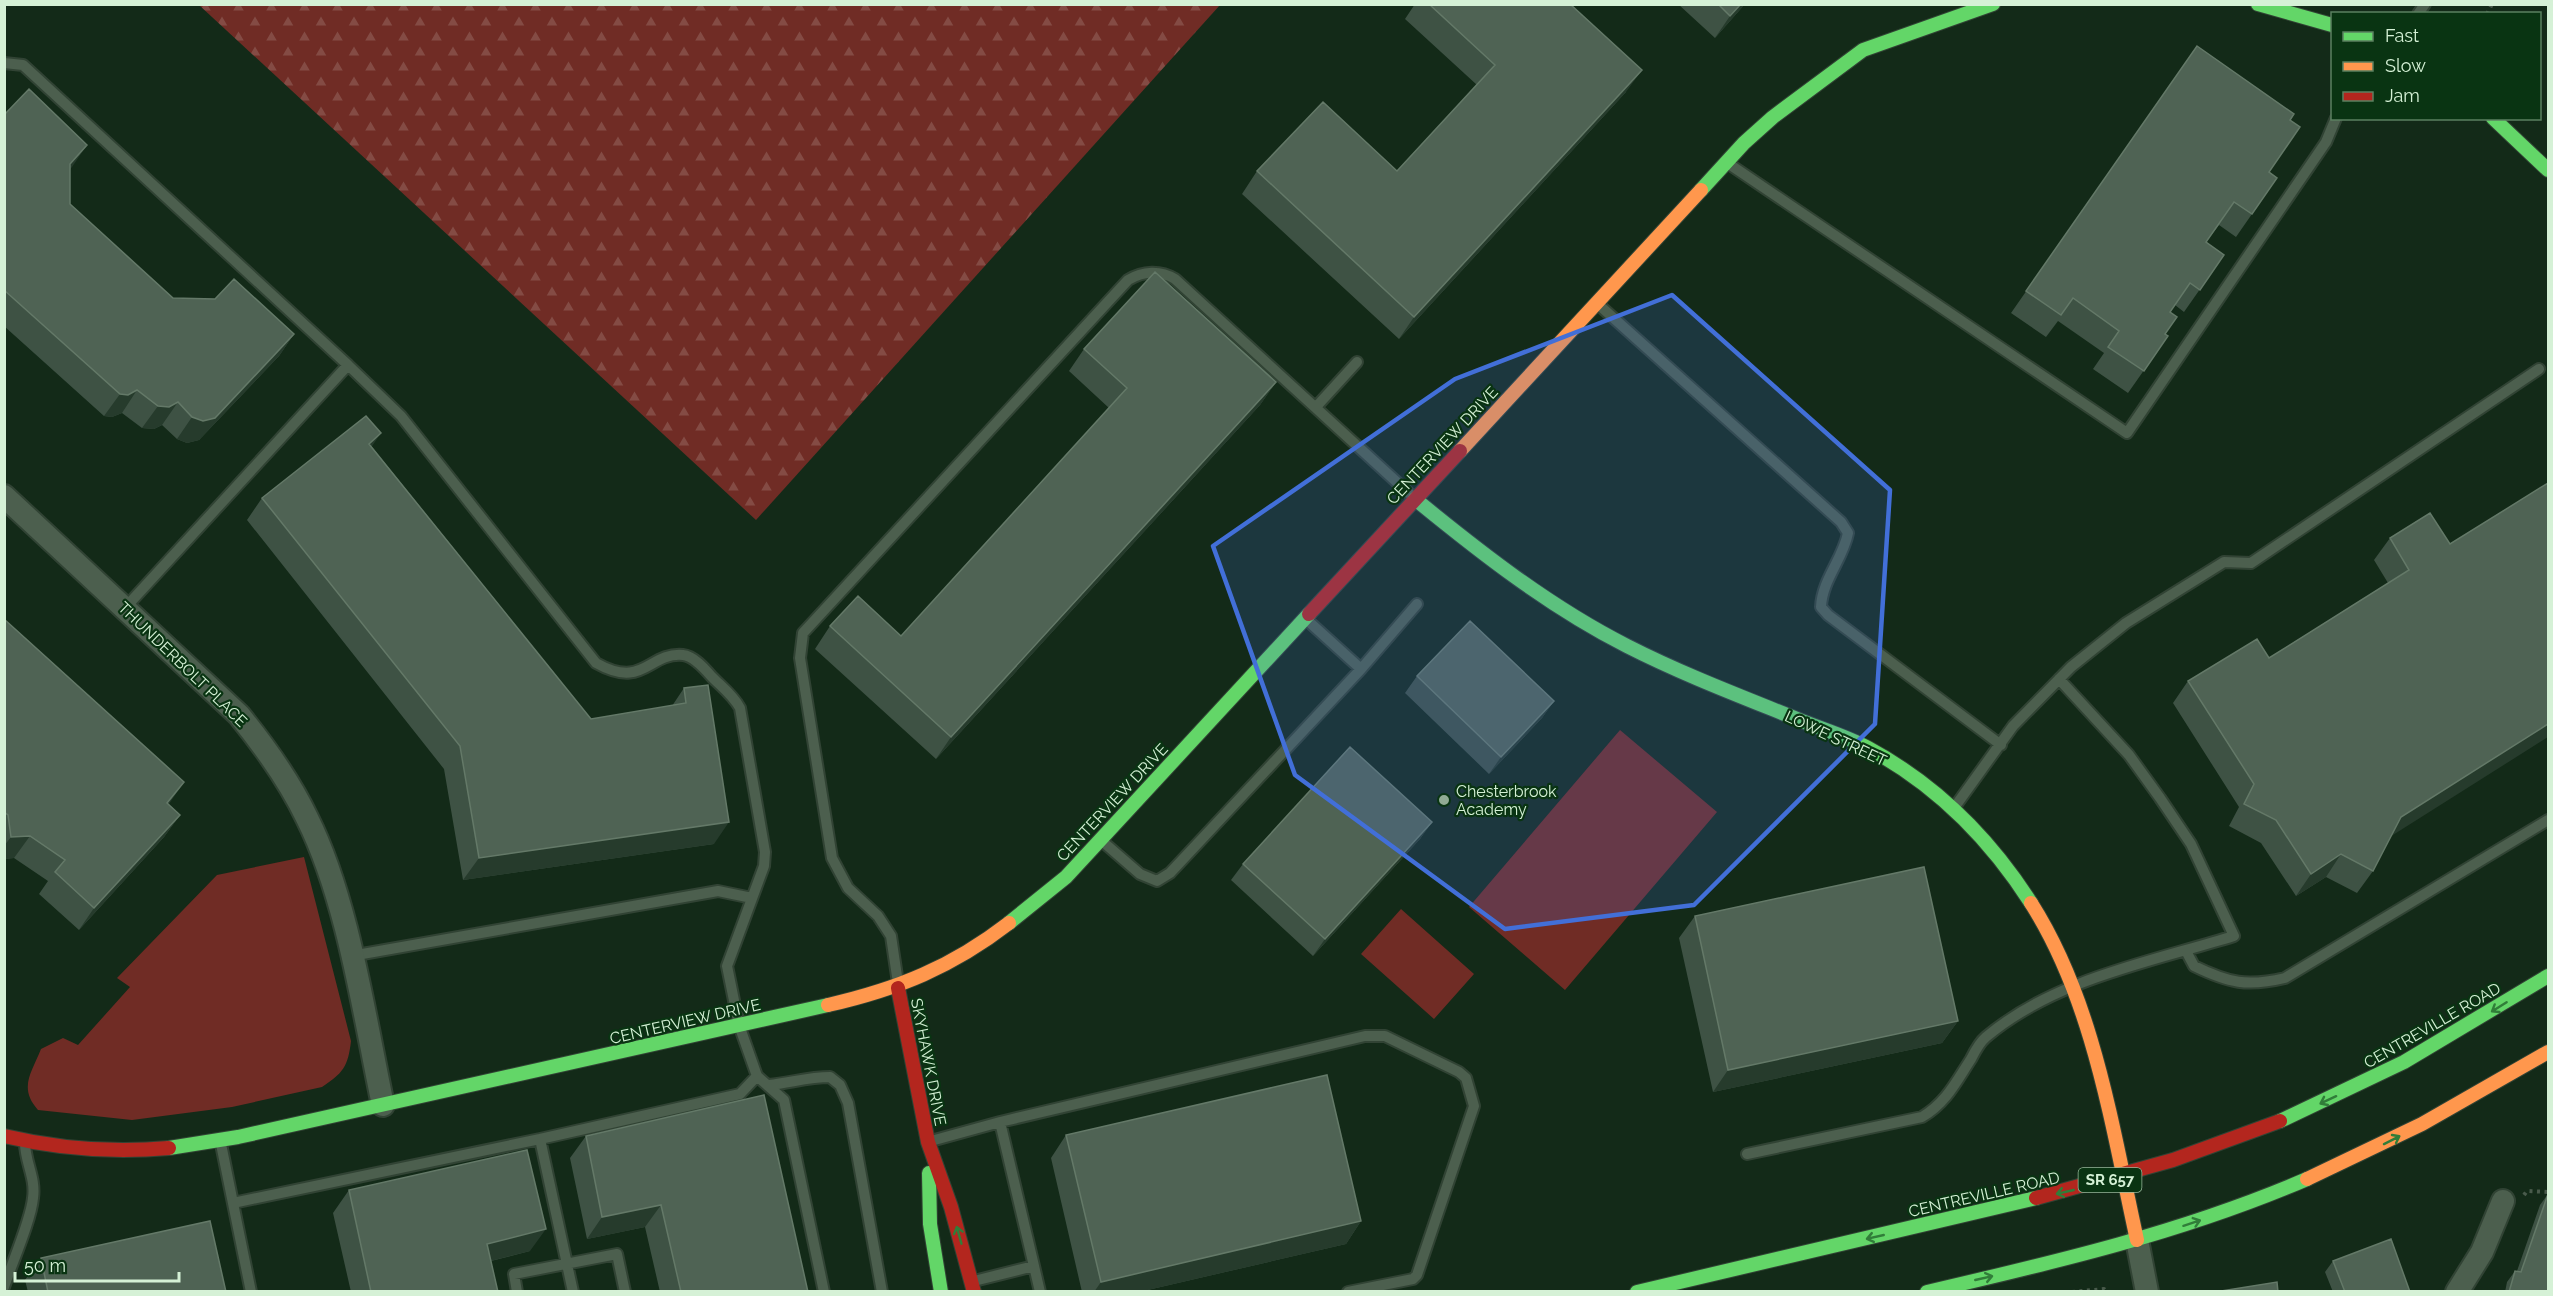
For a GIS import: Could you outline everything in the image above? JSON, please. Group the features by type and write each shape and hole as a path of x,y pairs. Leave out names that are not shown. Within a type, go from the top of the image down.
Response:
{"street":[{"name":"CENTERVIEW DRIVE","path":"4,1136 55,1148 116,1152 178,1149 220,1141 898,988 987,940 1028,910 1066,877 1727,162 1773,117 1863,50 1993,4"},
{"path":"2258,4 2331,25"},
{"path":"2495,120 2548,170"},
{"name":"THUNDERBOLT PLACE","path":"4,496 221,697 269,753 296,796 318,841 334,890 351,956 383,1105"},
{"name":"LOWE STREET","path":"1415,498 1477,550 1574,616 1657,660 1872,750 1923,783 1954,808 2019,885 2041,920 2070,986 2095,1065 2137,1240 2147,1292"},
{"name":"CENTREVILLE ROAD","path":"1637,1292 2068,1192 2251,1133 2371,1080 2430,1048 2548,976"},
{"name":"SKYHAWK DRIVE","path":"898,988 928,1142 973,1287"},
{"path":"1927,1292 2097,1252 2200,1220 2295,1184 2373,1149 2445,1112 2548,1052"},
{"name":"SKYHAWK DRIVE","path":"928,1142 930,1224 941,1292"},
{"path":"2457,1292 2482,1252 2503,1201"}],"lane":[{"path":"4,63 23,65 401,416 596,663 622,674 636,672 672,657 684,655 700,665 735,699 741,714 765,852 764,866 728,966 739,1025 757,1076 784,1100 824,1292"},
{"path":"1727,162 2127,433 2326,142 2335,120"},
{"path":"898,988 891,936 878,916 848,888 832,858 799,649 807,626 1119,289 1134,276 1159,272 1175,279 1415,498"},
{"path":"1596,303 1842,522 1848,533 1845,549 1821,597 1821,608 2001,745"},
{"path":"1316,407 1357,362"},
{"path":"124,608 348,365"},
{"path":"1954,808 2013,726 2059,679 2126,623 2224,562 2251,563 2539,369"},
{"path":"1100,839 1140,874 1157,881 1170,873 1360,669 1417,604"},
{"path":"1304,618 1360,669"},
{"path":"1747,1154 1922,1117 1938,1108 1946,1099 1983,1039 2013,1016 2070,986 2234,936 2191,844 2129,754 2059,679"},
{"path":"2186,951 2194,966 2237,984 2262,984 2285,978 2548,820"},
{"path":"351,956 718,891 752,898"},
{"path":"928,1142 1000,1122 1365,1036 1385,1036 1450,1067 1466,1078 1474,1106 1417,1275 1413,1279 1348,1292"},
{"path":"233,1203 540,1139 740,1094 757,1076"},
{"path":"769,1085 792,1082 805,1077 830,1077 840,1085 848,1103 882,1292"},
{"path":"1000,1122 1040,1292"},
{"path":"540,1139 573,1292"},
{"path":"220,1141 251,1292"},
{"path":"4,1287 33,1198 32,1177 25,1160 25,1142"},
{"path":"517,1292 514,1274 618,1254 625,1292"},
{"path":"973,1287 1034,1266"}],"path":[{"path":"2072,1292 2104,1288 2107,1292"}],"highlighted area":[{"path":"1672,295 1890,490 1875,724 1694,905 1505,929 1295,775 1213,546 1455,379"}],"green space":[{"path":"199,5 1220,5 756,520"},
{"path":"1620,730 1717,812 1565,990 1469,907"},
{"path":"304,857 351,1041 346,1063 335,1078 322,1087 232,1107 132,1120 38,1110 32,1102 28,1087 41,1049 63,1038 78,1045 130,987 117,978 217,875"},
{"path":"1401,909 1474,974 1434,1019 1361,954"}],"building":[{"path":"1429,4 1570,4 1642,70 1414,317 1257,171 1323,102 1397,171 1495,65"},
{"path":"1718,4 1741,4 1730,16"},
{"path":"2197,46 2294,114 2290,120 2300,127 2269,172 2277,178 2252,214 2234,202 2206,242 2224,255 2200,290 2190,283 2170,312 2177,317 2165,334 2168,336 2144,371 2108,347 2119,331 2073,298 2061,315 2026,291"},
{"path":"29,89 87,145 70,164 70,204 173,298 215,299 234,279 294,334 215,418 203,421 192,417 178,402 169,407 158,406 137,390 128,395 120,394 4,290 4,115"},
{"path":"1155,272 1276,382 951,737 830,626 858,596 901,636 1127,388 1084,349"},
{"path":"366,416 381,433 369,444 591,719 686,703 684,688 708,685 729,822 479,858 460,746 262,498"},
{"path":"2548,483 2548,724 2401,817 2373,871 2341,854 2311,874 2276,820 2244,804 2254,784 2188,681 2257,639 2269,658 2409,570 2390,538 2430,513 2450,544"},
{"path":"4,619 184,782 167,803 180,815 94,908 55,872 65,860 30,836 11,837 8,815 4,812"},
{"path":"1470,621 1554,701 1501,757 1417,676"},
{"path":"1350,747 1432,822 1325,939 1243,864"},
{"path":"1924,867 1958,1021 1728,1070 1695,916"},
{"path":"1327,1075 1361,1221 1101,1282 1066,1135"},
{"path":"764,1095 808,1292 681,1292 661,1205 602,1217 586,1136"},
{"path":"527,1150 546,1229 487,1244 498,1292 371,1292 349,1190"},
{"path":"2548,1194 2548,1292 2509,1292 2515,1271 2521,1272"},
{"path":"210,1221 226,1292 48,1292 41,1258"},
{"path":"2391,1239 2410,1292 2345,1292 2333,1261"},
{"path":"2277,1282 2278,1292 2215,1292"}],"traffic: fast":[{"path":"1701,190 1744,143 1773,117 1863,50 1993,4"},
{"path":"2258,4 2331,25"},
{"path":"2495,120 2548,170"},
{"path":"1415,499 1543,597 1598,631 1690,675 1851,740 1893,762 1938,796 1979,835 2015,879 2031,903"},
{"path":"1009,923 1066,877 1309,614"},
{"path":"2280,1121 2404,1062 2548,976"},
{"path":"169,1148 238,1137 828,1005"},
{"path":"929,1173 930,1224 941,1292"},
{"path":"1927,1292 2071,1257 2167,1230 2261,1198 2307,1179"},
{"path":"1637,1292 2036,1198"}],"traffic: slow":[{"path":"1460,451 1701,190"},
{"path":"2031,903 2053,941 2086,1023 2109,1110 2137,1240"},
{"path":"828,1005 901,984 967,952 1009,923"},
{"path":"2307,1179 2422,1124 2548,1052"}],"traffic: jam":[{"path":"1309,614 1460,451"},
{"path":"898,988 928,1142 951,1207 974,1292"},
{"path":"2036,1198 2173,1160 2280,1121"},
{"path":"4,1136 86,1149 169,1148"}],"place":[{"name":"Chesterbrook Academy","path":"1444,800"}]}
